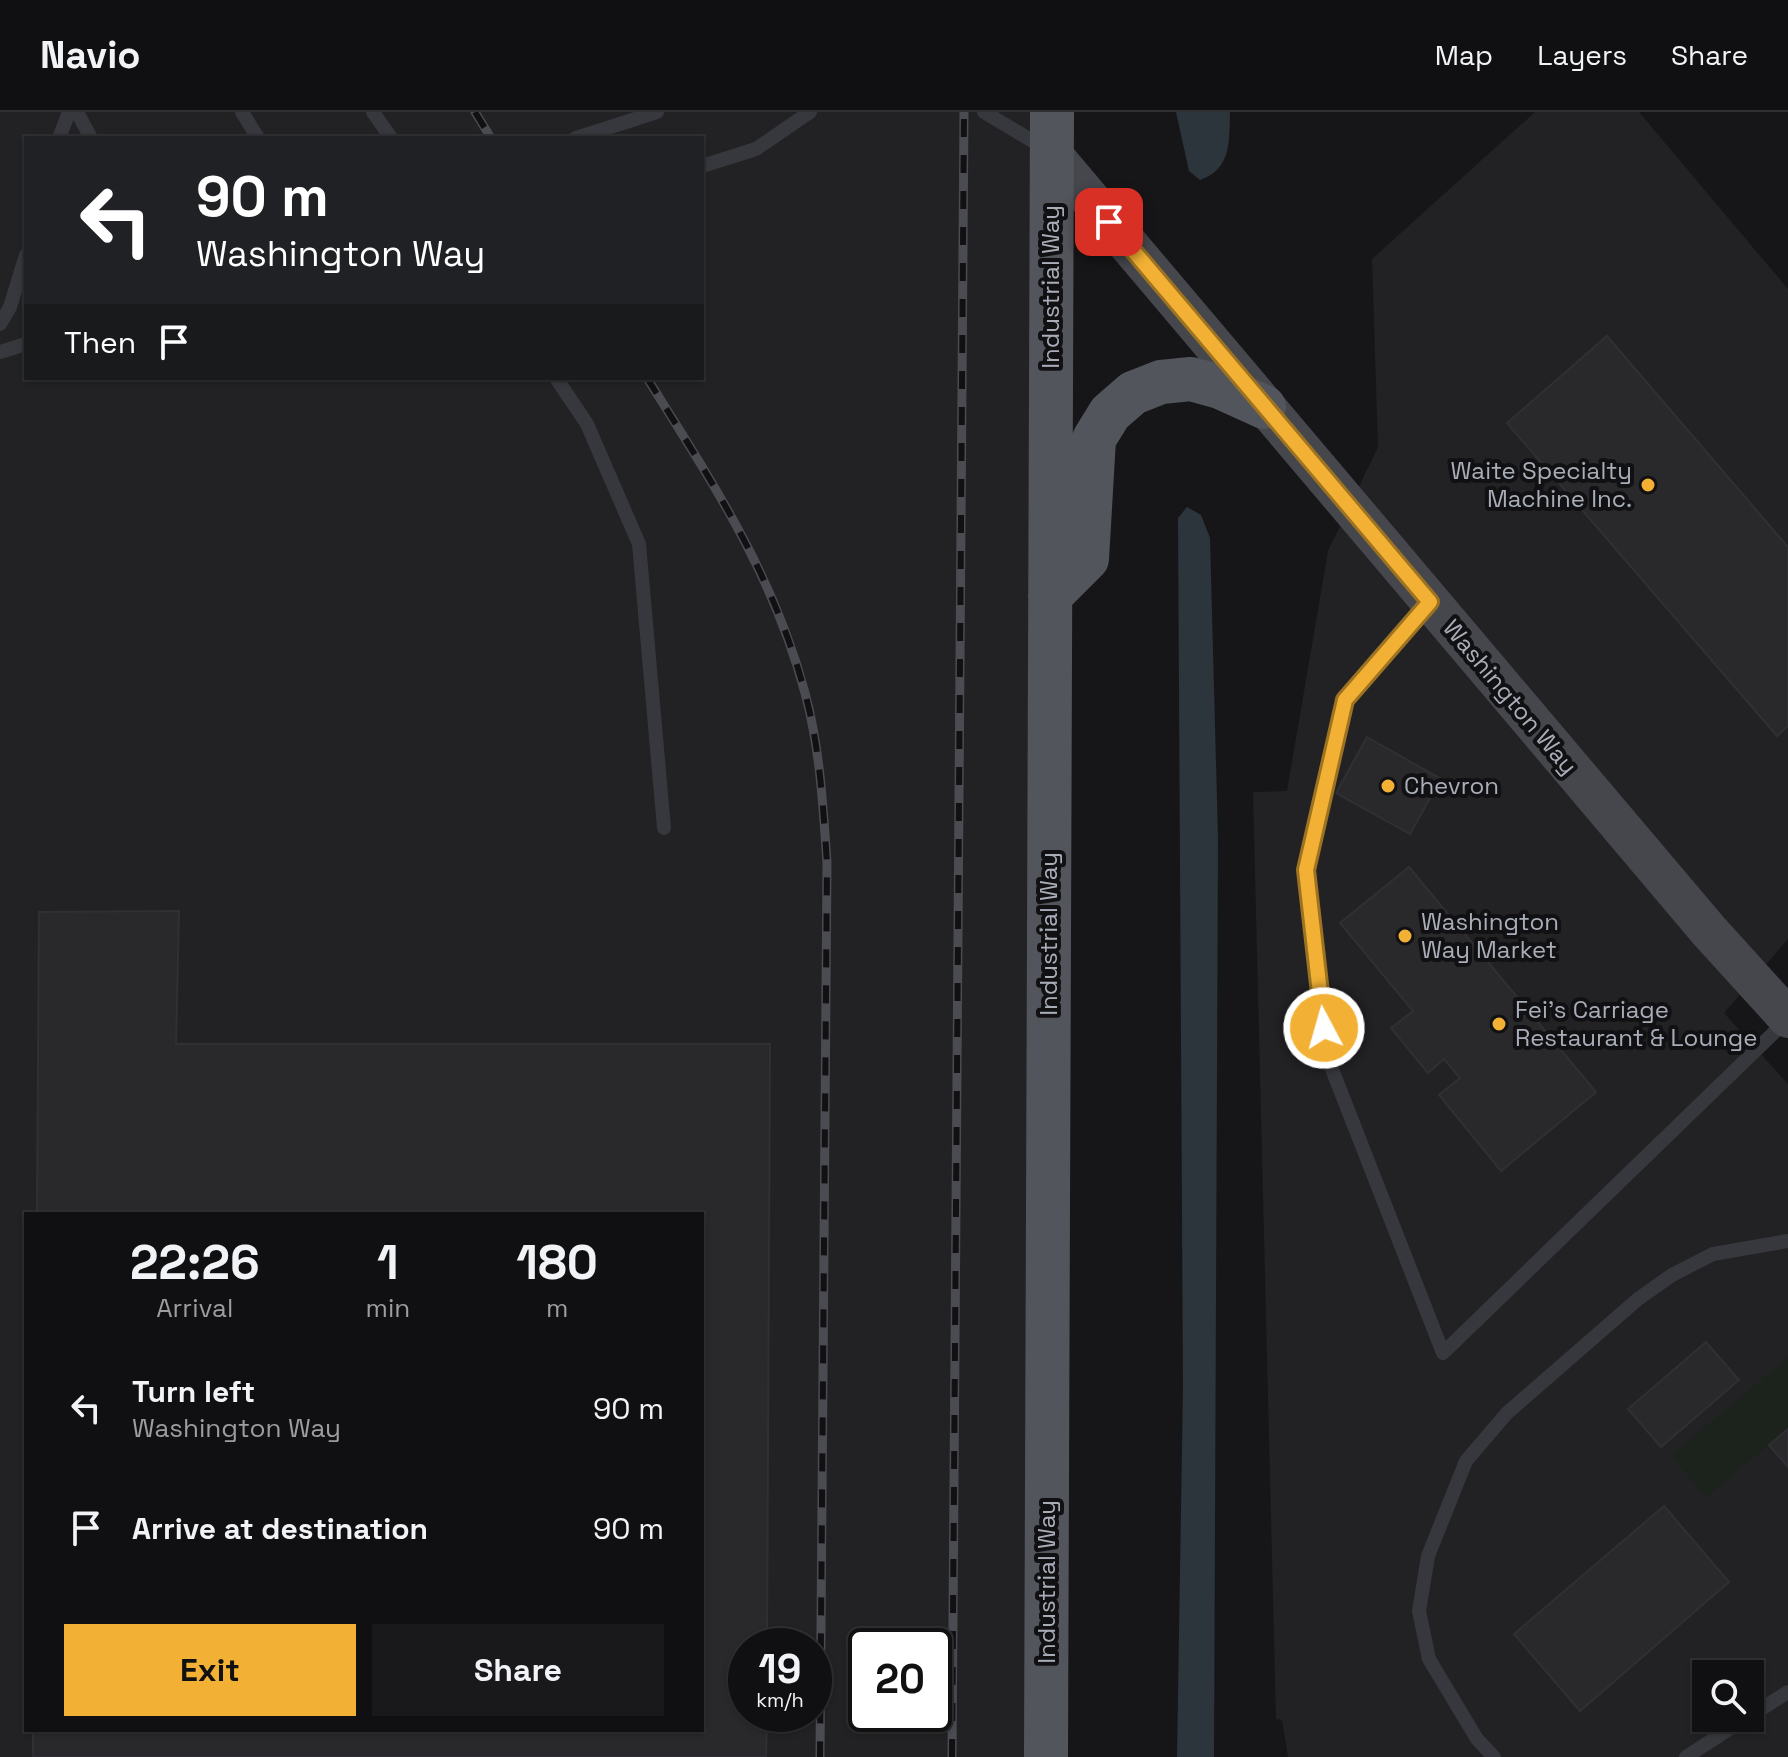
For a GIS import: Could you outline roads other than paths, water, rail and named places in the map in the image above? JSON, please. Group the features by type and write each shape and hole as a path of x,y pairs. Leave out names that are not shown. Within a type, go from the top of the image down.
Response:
{"main road":[{"name":"Washington Way","path":"1052,132 1264,407 1709,931 1788,1018"},
{"name":"Industrial Way","path":"1046,1757 1052,132"},
{"path":"1050,596 1087,559 1094,439 1110,413 1133,393 1161,382 1191,379 1220,387 1264,407"}],"lane":[{"path":"60,136 69,112"},
{"path":"77,112 90,136"},
{"path":"242,112 257,136"},
{"path":"373,112 390,136"},
{"path":"582,136 657,112"},
{"path":"704,165 756,149 810,112"},
{"path":"984,112 1052,132"},
{"path":"0,324 10,307 24,262"},
{"path":"0,352 24,345"},
{"path":"557,380 587,424 639,544 664,828"},
{"path":"1430,602 1345,700 1306,870 1328,1059 1443,1353 1788,1018"},
{"path":"1494,1757 1477,1739 1429,1659 1419,1611 1428,1556 1466,1461 1507,1413 1638,1299 1672,1275 1713,1254 1788,1241"},
{"path":"1764,1707 1788,1692"},
{"path":"1686,1757 1725,1732"}],"railway":[{"path":"475,112 490,136"},
{"path":"952,1757 964,112"},
{"path":"648,380 717,492 776,608 805,693 817,756 827,863 820,1757"}],"place":[{"name":"Waite Specialty Machine Inc.","path":"1648,485"},
{"name":"Chevron","path":"1388,786"},
{"name":"Washington Way Market","path":"1405,936"},
{"name":"Fei's Carriage Restaurant & Lounge","path":"1499,1024"}]}
